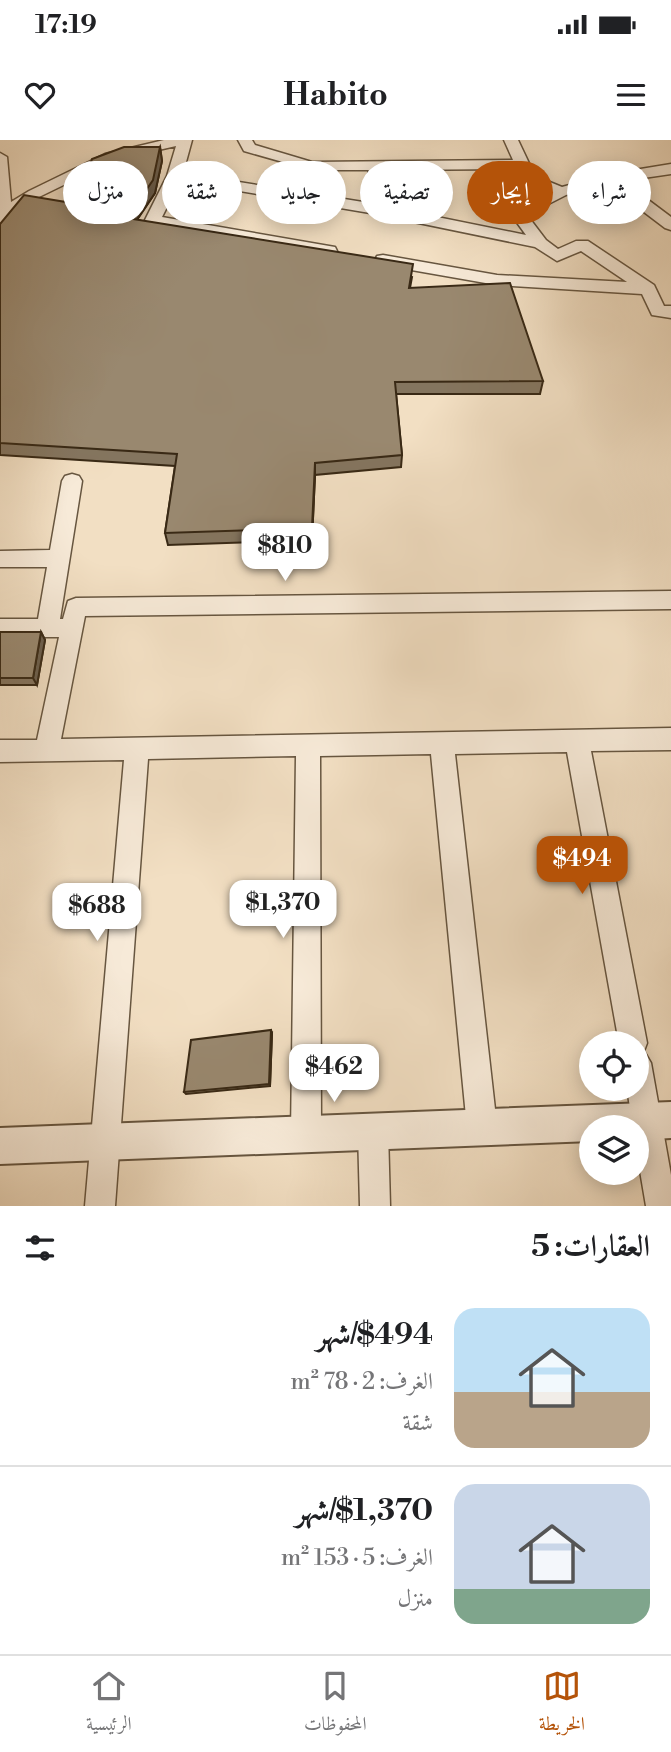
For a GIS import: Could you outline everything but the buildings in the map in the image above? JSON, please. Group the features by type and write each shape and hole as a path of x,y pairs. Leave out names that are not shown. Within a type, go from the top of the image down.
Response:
{"street":[{"path":"0,151 4,140"},
{"path":"4,207 110,157 184,140 179,161"},
{"path":"245,140 249,148 311,166 360,165"},
{"path":"511,140 521,161"},
{"path":"0,158 4,207 0,225"},
{"path":"651,172 671,169"},
{"path":"242,187 360,206"},
{"path":"553,189 561,192"},
{"path":"567,190 519,213 540,243 557,256 582,244 648,289 658,311 671,312"},
{"path":"162,202 153,220 162,222"},
{"path":"651,210 671,225"},
{"path":"176,224 345,254"},
{"path":"448,224 540,243"},
{"path":"373,259 497,280 648,289"},
{"path":"49,617 72,481"},
{"path":"0,559 59,558"},
{"path":"0,628 49,617 671,600"},
{"path":"47,750 74,618"},
{"path":"1,757 47,750 671,739"},
{"path":"577,740 631,1031"},
{"path":"442,743 482,1127"},
{"path":"306,1134 308,746"},
{"path":"100,1206 137,748"},
{"path":"649,1094 659,1120 661,1206"},
{"path":"0,1146 659,1120"},
{"path":"373,1131 375,1206"}]}
